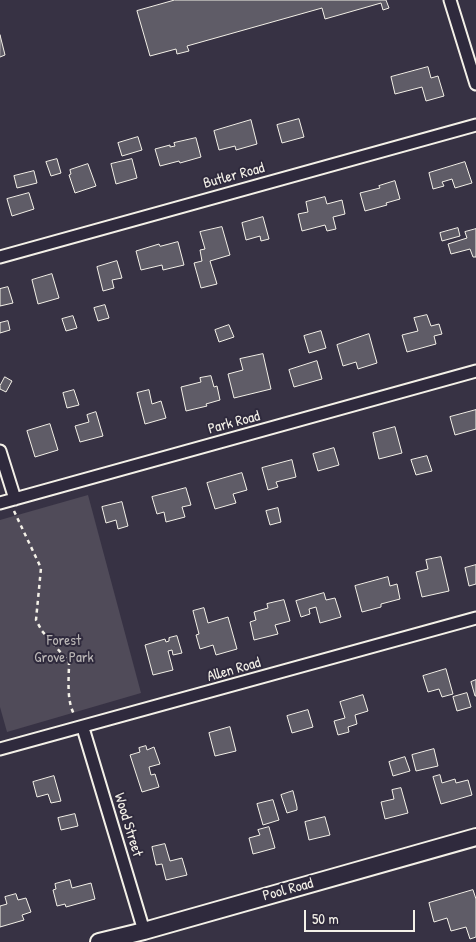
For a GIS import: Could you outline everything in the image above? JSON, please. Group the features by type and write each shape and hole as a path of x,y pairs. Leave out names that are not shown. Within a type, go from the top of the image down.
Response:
{"street":[{"path":"450,0 476,84"},
{"name":"Butler Road","path":"0,257 476,125"},
{"name":"Park Road","path":"8,501 476,371"},
{"path":"0,451 8,501"},
{"name":"Allen Road","path":"0,750 476,618"},
{"name":"Wood Street","path":"83,728 144,931"},
{"name":"Pool Road","path":"99,942 476,837"}],"path":[{"path":"8,501 41,568 36,620 42,631 70,662 69,695 73,713 83,728"}],"green space":[{"name":"Forest Grove Park","path":"88,495 141,693 7,732 0,707 0,520"}],"building":[{"path":"175,0 386,0 389,8 383,10 381,3 325,19 322,8 187,46 189,51 177,54 176,49 150,56 137,11"},
{"path":"0,35 5,55 0,57"},
{"path":"428,67 431,78 438,76 444,96 426,101 422,87 395,94 391,77"},
{"path":"299,119 304,137 282,143 277,125"},
{"path":"251,120 257,144 236,150 235,146 219,150 214,131"},
{"path":"138,137 142,150 122,156 118,143"},
{"path":"196,138 201,157 160,166 155,149 170,145 170,147 175,146 174,143"},
{"path":"57,159 61,173 51,176 46,162"},
{"path":"132,159 137,178 116,184 111,164"},
{"path":"465,162 472,183 455,188 452,179 442,182 444,186 433,189 429,173"},
{"path":"88,164 96,186 75,193 69,175 71,174 70,170"},
{"path":"34,171 37,183 17,188 14,176"},
{"path":"395,181 400,199 365,211 360,193 380,188 379,186"},
{"path":"29,193 34,209 12,216 7,199"},
{"path":"325,197 327,204 342,200 345,214 333,217 336,229 327,231 325,225 302,231 298,214 308,212 306,202"},
{"path":"263,217 269,239 261,241 260,236 246,240 242,223"},
{"path":"222,227 230,255 210,261 217,284 201,288 194,263 202,261 200,250 205,249 200,232"},
{"path":"458,228 460,236 442,241 440,233"},
{"path":"476,229 476,257 473,257 470,249 451,254 448,244 467,238 465,232"},
{"path":"178,242 184,265 163,270 162,265 141,270 136,251 159,244 160,246"},
{"path":"117,261 122,278 112,280 114,288 103,291 97,267"},
{"path":"52,274 59,298 38,304 32,280"},
{"path":"8,287 13,303 0,306 0,289"},
{"path":"105,305 109,318 98,321 94,308"},
{"path":"427,315 431,326 439,324 442,334 434,336 436,344 407,352 402,335 418,331 414,318"},
{"path":"73,316 77,328 66,331 62,319"},
{"path":"8,321 10,330 0,333 0,323"},
{"path":"229,325 234,337 219,342 215,330"},
{"path":"321,331 326,348 309,353 304,336"},
{"path":"369,334 377,363 358,369 356,362 343,366 337,345"},
{"path":"263,354 271,389 234,398 228,374 243,370 240,359"},
{"path":"317,361 322,379 294,387 289,370"},
{"path":"211,376 214,387 217,386 220,400 206,404 207,406 186,411 181,387 201,382 200,378"},
{"path":"5,377 12,381 6,392 0,389"},
{"path":"74,390 79,405 67,408 63,393"},
{"path":"149,390 152,404 161,401 166,418 145,424 137,393"},
{"path":"476,410 476,429 455,435 450,417"},
{"path":"96,412 103,436 80,442 75,426 89,422 87,415"},
{"path":"50,424 58,450 35,457 27,431"},
{"path":"395,427 402,453 379,459 373,433"},
{"path":"334,448 339,465 318,471 313,454"},
{"path":"427,456 432,471 416,475 411,460"},
{"path":"292,460 296,477 276,482 278,487 268,490 262,468"},
{"path":"242,473 247,490 233,494 236,503 215,509 207,483"},
{"path":"186,488 191,505 182,507 185,517 166,522 164,512 157,514 152,497"},
{"path":"122,502 128,526 118,529 116,520 106,523 102,507"},
{"path":"278,508 281,522 270,525 266,511"},
{"path":"441,557 449,591 422,597 416,572 428,569 426,560"},
{"path":"476,565 476,584 469,586 465,568"},
{"path":"388,577 390,586 397,584 400,599 362,612 355,586"},
{"path":"324,593 326,600 335,598 341,617 320,623 316,607 309,609 310,614 301,617 296,601"},
{"path":"284,600 290,621 275,625 278,634 254,640 250,622 256,620 254,612 268,608 267,604"},
{"path":"204,608 208,623 228,617 237,649 216,655 213,645 200,649 196,635 199,634 193,611"},
{"path":"177,636 182,653 173,655 172,650 168,651 173,670 153,675 145,645 165,639 166,642 169,641 169,638"},
{"path":"446,669 453,694 442,697 439,689 428,692 423,676"},
{"path":"476,680 476,696 475,696 471,682"},
{"path":"467,693 471,707 457,711 453,697"},
{"path":"363,695 368,711 355,715 357,724 348,727 349,732 338,735 334,721 345,718 340,702"},
{"path":"308,710 313,727 292,733 287,716"},
{"path":"230,727 236,751 215,756 209,733"},
{"path":"146,746 147,750 154,747 160,764 149,767 151,775 155,774 159,787 142,792 130,755 140,752 139,748"},
{"path":"434,749 438,766 416,771 412,755"},
{"path":"405,757 410,771 393,776 389,762"},
{"path":"440,775 442,783 455,779 456,783 468,780 472,795 441,804 433,777"},
{"path":"54,776 61,801 51,803 48,794 37,797 33,782"},
{"path":"401,788 408,813 385,819 381,802 394,799 392,790"},
{"path":"293,791 297,810 287,813 281,795"},
{"path":"273,800 279,820 263,825 257,804"},
{"path":"75,814 78,826 61,830 58,818"},
{"path":"325,817 330,835 309,840 305,822"},
{"path":"269,827 275,848 253,854 249,838 260,835 258,830"},
{"path":"165,844 170,861 182,858 187,875 166,880 162,864 156,865 152,847"},
{"path":"70,880 72,888 91,883 95,899 66,907 65,904 57,906 53,890 56,889 55,884"},
{"path":"473,890 476,899 476,937 470,939 466,927 451,931 447,918 434,922 429,903"},
{"path":"16,894 18,900 26,898 31,912 22,915 24,920 0,927 0,906 7,904 5,897"}]}
